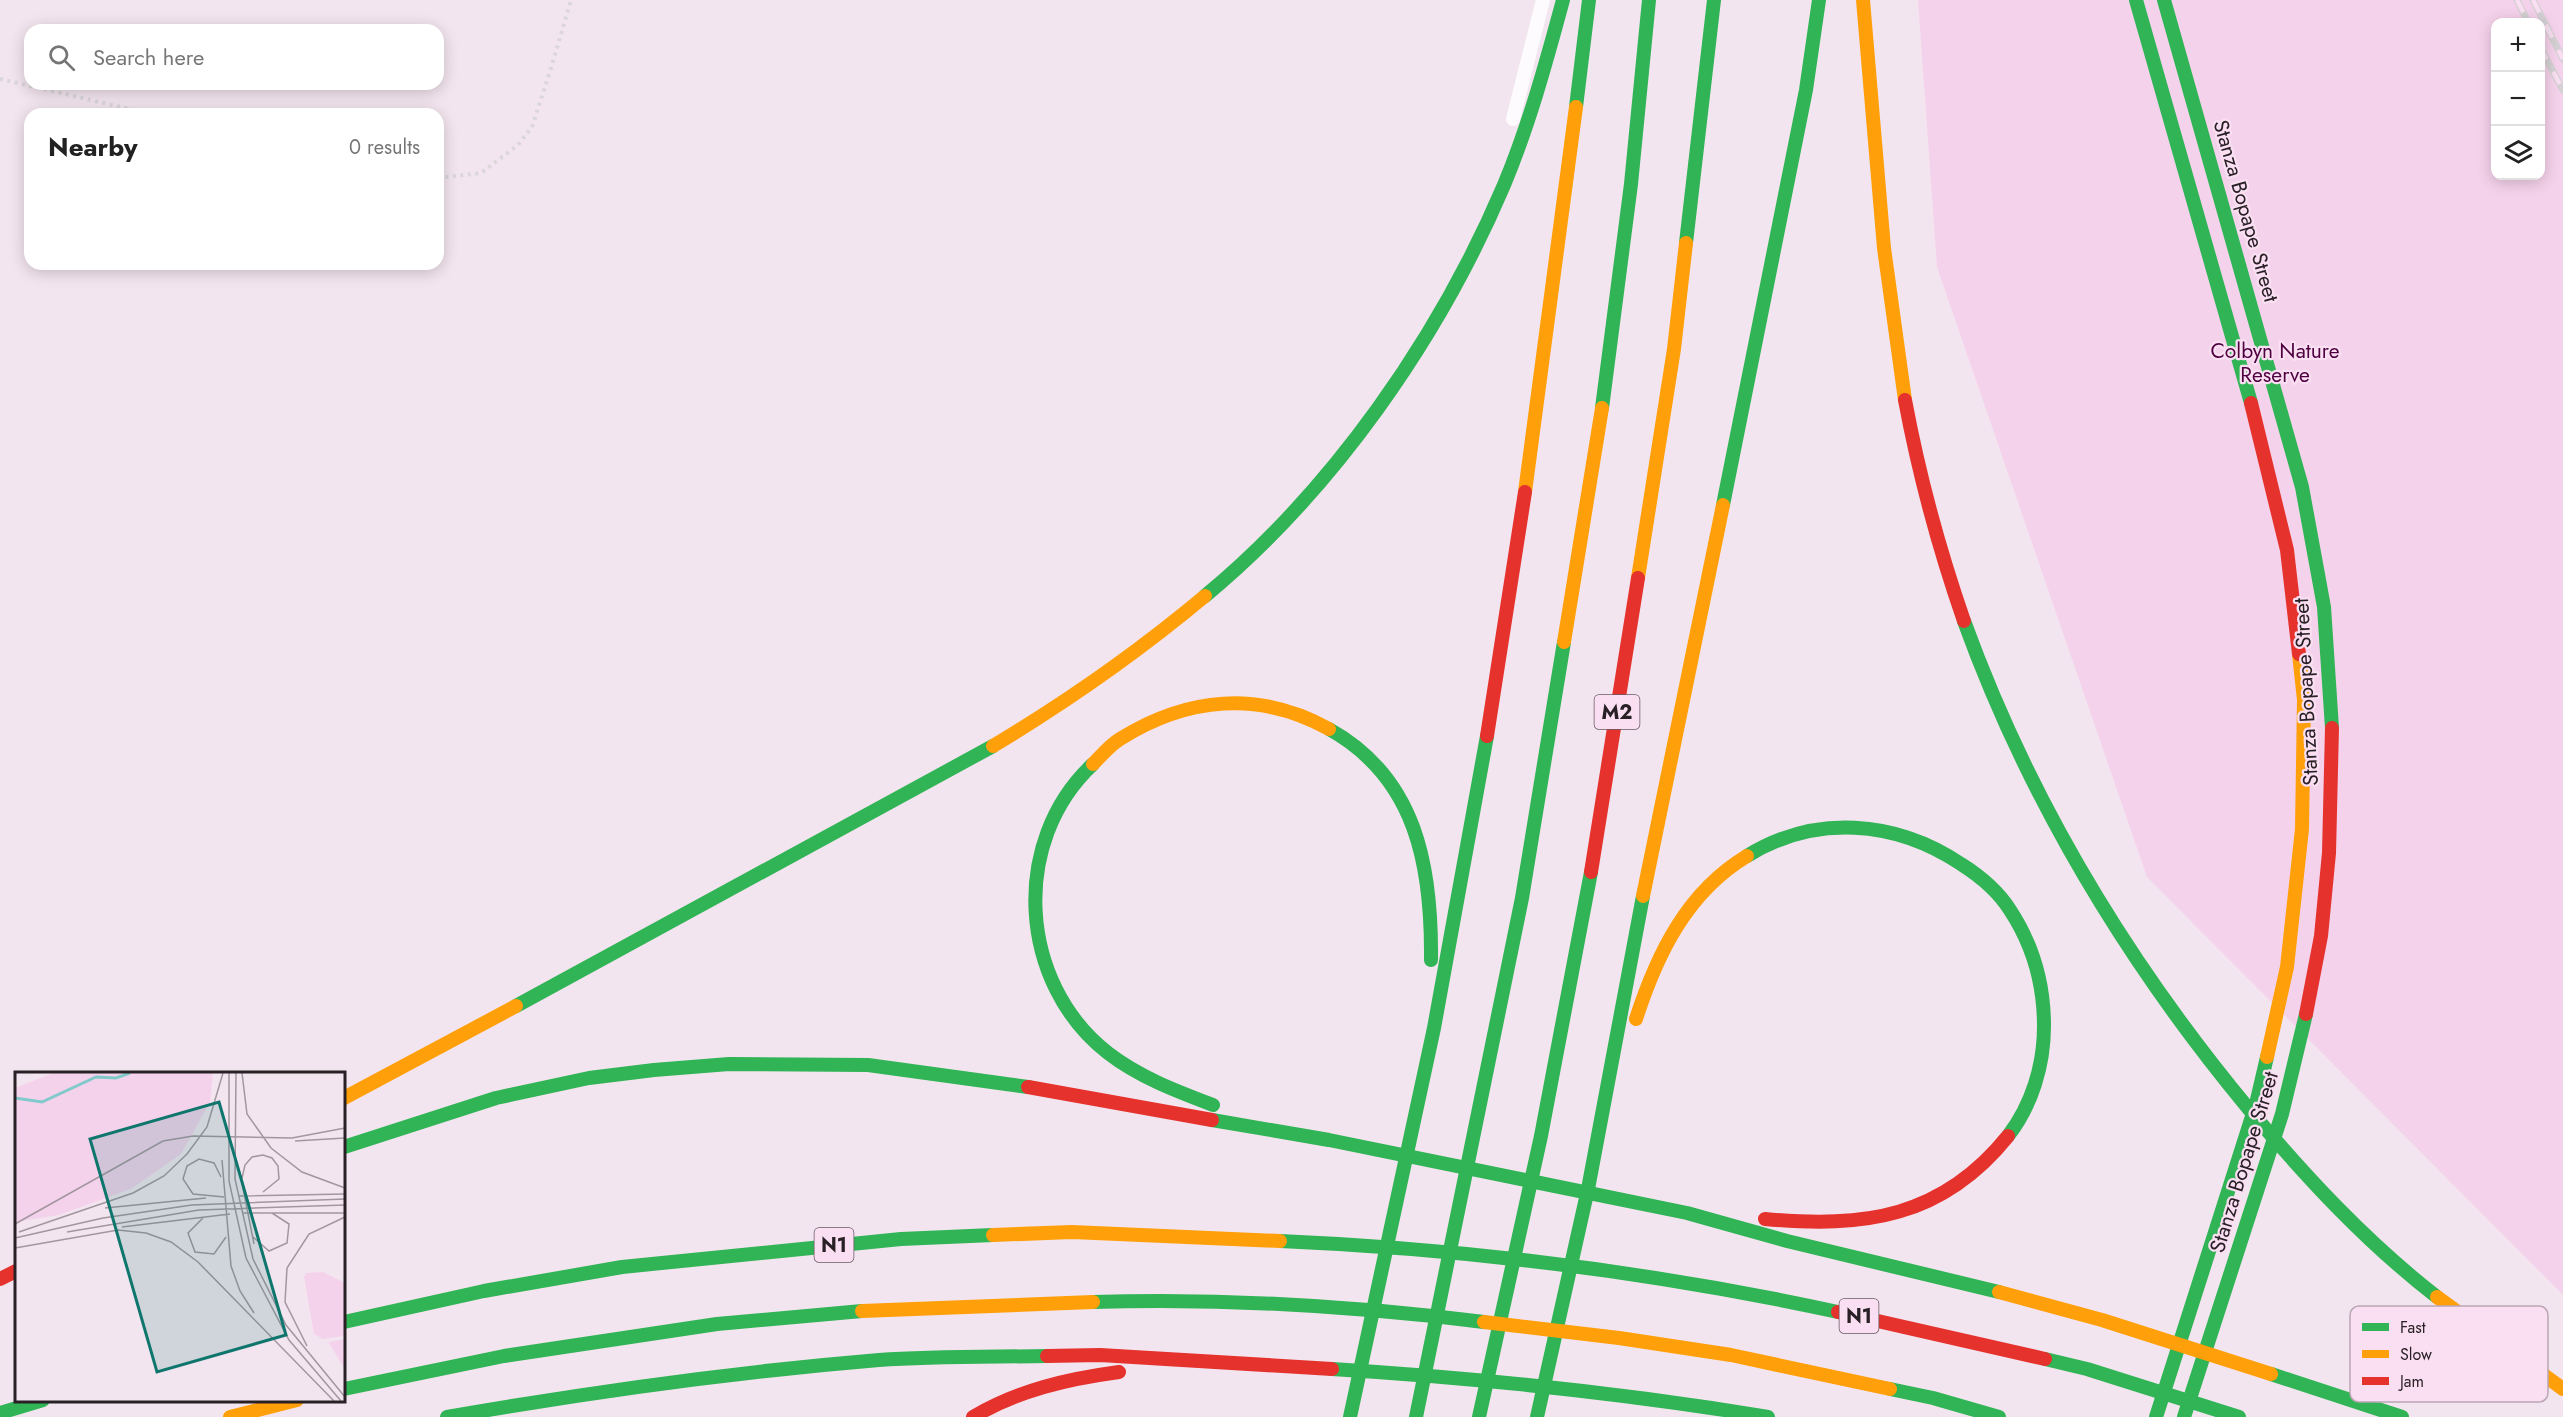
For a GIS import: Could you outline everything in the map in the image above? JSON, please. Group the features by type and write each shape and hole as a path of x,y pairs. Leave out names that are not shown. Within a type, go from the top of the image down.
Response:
{"main road":[{"path":"345,1097 1000,743 1149,643 1200,602 1281,527 1354,443 1422,340 1477,242 1524,130 1563,0"},
{"path":"1348,1417 1427,1068 1508,606 1553,293 1588,0"},
{"path":"1416,1417 1522,898 1568,624 1602,410 1629,207 1649,0"},
{"name":"M2","path":"1479,1417 1541,1136 1595,849 1674,349 1714,0"},
{"path":"1537,1417 1588,1189 1630,960 1784,205 1806,90 1819,0"},
{"path":"1863,0 1885,265 1908,420 1943,563 1970,641 2045,810 2123,944 2180,1026 2253,1114 2350,1221 2385,1255 2448,1306"},
{"name":"Stanza Bopape Street","path":"2136,0 2259,429 2287,550 2304,699 2302,829 2285,977 2256,1104 2156,1417"},
{"name":"Stanza Bopape Street","path":"2164,0 2302,487 2324,607 2333,740 2329,853 2321,936 2313,987 2282,1114 2184,1417"},
{"path":"1329,1140 1204,1102 1143,1077 1118,1062 1076,1023 1048,971 1035,922 1033,899 1040,852 1046,831 1072,784 1091,762 1112,743 1165,713 1188,707 1238,702 1281,708 1322,724 1347,740 1369,759 1386,778 1412,823 1422,848 1429,878 1433,914 1431,962 1400,1184"},
{"path":"1588,1189 1632,1034 1661,950 1703,891 1744,856 1777,840 1838,826 1889,832 1917,840 1964,866 2009,906 2025,932 2034,958 2042,992 2044,1052 2035,1087 2023,1114 2000,1146 1980,1167 1956,1186 1927,1202 1902,1212 1869,1220 1836,1224 1687,1213"},
{"path":"345,1147 496,1098 589,1078 729,1064 868,1065 1003,1083 1329,1140 1687,1213 1787,1241 1986,1288 2102,1320 2350,1399"},
{"name":"N1","path":"345,1322 484,1291 622,1267 901,1239 1072,1232 1330,1243 1476,1254 1629,1273 1737,1290 1941,1334 2087,1369 2239,1417"},
{"path":"0,1279 15,1272"},
{"path":"0,1293 15,1286"},
{"path":"345,1389 504,1356 717,1324 867,1310 1157,1300 1316,1307 1460,1319 1619,1338 1754,1360 1933,1398 1999,1417"},
{"path":"447,1417 571,1395 639,1386 881,1360 1100,1355 1445,1376 1721,1409 1768,1417"},
{"path":"973,1417 1021,1394 1078,1378 1130,1371 1276,1366"},
{"path":"1544,1417 1550,1367"},
{"path":"2548,1378 2563,1389"},
{"path":"1634,1400 1696,1417"},
{"path":"0,1413 39,1402"},
{"path":"230,1417 293,1402"},
{"path":"2359,1402 2402,1417"}],"lane":[{"path":"1477,242 1509,133 1543,0"}],"path":[{"path":"444,177 482,173 518,146 532,127 571,0"},
{"path":"0,79 24,85"},
{"path":"47,90 125,108"}],"green space":[{"name":"Colbyn Nature Reserve","path":"1918,0 2563,0 2563,1295 2147,877 1937,267"}],"railway":[{"path":"2517,0 2526,18"},
{"path":"2533,0 2563,59"},
{"path":"2545,56 2563,90"}],"traffic: fast":[{"path":"1205,596 1297,509 1339,460 1415,354 1448,299 1504,185 1529,117 1563,0"},
{"path":"1576,107 1589,0"},
{"path":"1602,408 1631,184 1649,0"},
{"path":"1686,243 1714,0"},
{"path":"1723,505 1806,90 1819,0"},
{"path":"2136,0 2251,403"},
{"path":"2164,0 2302,487 2324,607 2332,728"},
{"path":"1964,621 2019,752 2051,815 2085,877 2122,937 2162,995 2248,1108 2292,1159 2361,1231 2437,1297"},
{"path":"1416,1417 1522,898 1564,642"},
{"path":"1329,729 1359,749 1382,773 1400,799 1413,828 1428,892 1431,960"},
{"path":"1350,1417 1434,1028 1487,736"},
{"path":"516,1006 993,746"},
{"path":"1093,764 1066,796 1048,832 1038,871 1036,911 1042,951 1056,989 1078,1024 1108,1053 1145,1076 1213,1105"},
{"path":"1747,856 1773,842 1800,833 1827,828 1882,831 1909,838 1936,849 1968,869 1994,890 2018,923 2031,951 2042,995 2044,1026 2042,1055 2035,1084 2024,1111 2008,1136"},
{"path":"1479,1417 1541,1136 1591,872"},
{"path":"1537,1417 1588,1189 1643,896"},
{"path":"2184,1417 2282,1114 2306,1014"},
{"path":"2156,1417 2256,1104 2267,1057"},
{"path":"345,1147 496,1098 589,1078 654,1070 729,1064 868,1065 1028,1087"},
{"path":"1212,1120 1329,1140 1687,1213 1787,1241 1999,1292"},
{"path":"345,1322 484,1291 622,1267 901,1239 993,1235"},
{"path":"1280,1241 1491,1256 1700,1285 1838,1312"},
{"path":"1093,1302 1191,1301 1289,1304 1484,1322"},
{"path":"345,1389 504,1356 717,1324 862,1311"},
{"path":"447,1417 554,1399 770,1370 879,1360 1047,1356"},
{"path":"2045,1359 2087,1369 2239,1417"},
{"path":"1332,1369 1550,1387 1768,1417"},
{"path":"2271,1374 2350,1400"},
{"path":"1890,1389 1933,1398 1999,1417"},
{"path":"0,1413 36,1402"},
{"path":"2356,1402 2402,1417"}],"traffic: slow":[{"path":"1863,0 1884,248 1905,400"},
{"path":"1525,492 1576,107"},
{"path":"1638,578 1674,349 1686,243"},
{"path":"1564,642 1602,408"},
{"path":"1643,896 1723,505"},
{"path":"993,746 1102,675 1205,596"},
{"path":"2267,1057 2287,967 2302,829 2304,700 2299,654"},
{"path":"1093,764 1116,741 1145,725 1171,714 1197,707 1250,704 1276,708 1329,729"},
{"path":"1636,1019 1665,948 1691,906 1726,871 1747,856"},
{"path":"345,1097 516,1006"},
{"path":"993,1235 1072,1232 1280,1241"},
{"path":"1999,1292 2102,1320 2271,1374"},
{"path":"2437,1297 2449,1306"},
{"path":"862,1311 1093,1302"},
{"path":"1484,1322 1619,1338 1731,1355 1890,1389"},
{"path":"2548,1378 2563,1389"},
{"path":"230,1417 289,1402"}],"traffic: jam":[{"path":"1905,400 1930,512 1964,621"},
{"path":"2251,403 2287,550 2299,654"},
{"path":"1487,736 1525,492"},
{"path":"1591,872 1638,578"},
{"path":"2306,1014 2321,936 2329,853 2332,728"},
{"path":"1028,1087 1212,1120"},
{"path":"1765,1219 1835,1221 1899,1212 1928,1201 1956,1185 1983,1163 2008,1136"},
{"path":"0,1279 15,1272"},
{"path":"1838,1312 2045,1359"},
{"path":"1047,1356 1100,1355 1332,1369"},
{"path":"973,1417 1008,1400 1044,1387 1119,1372"}]}
